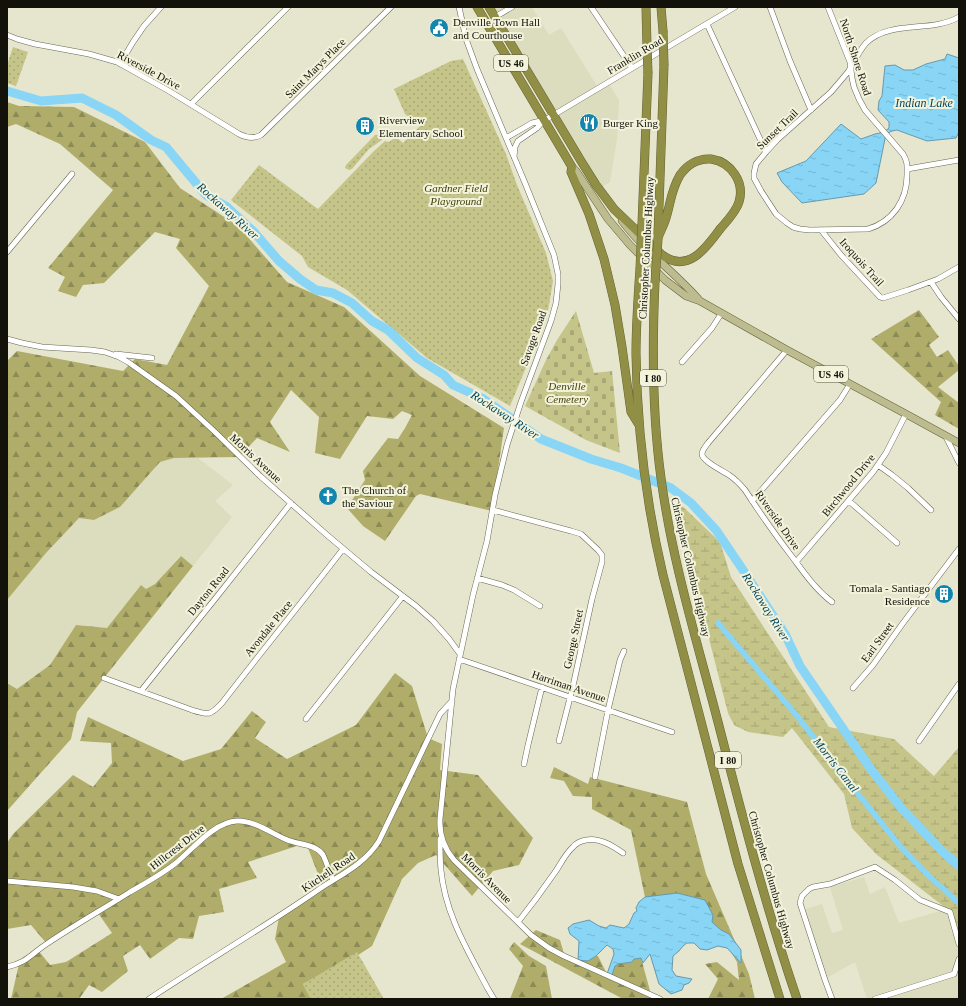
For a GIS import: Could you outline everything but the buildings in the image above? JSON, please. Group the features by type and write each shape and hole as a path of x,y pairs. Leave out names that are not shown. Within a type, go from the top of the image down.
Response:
{"highway":[{"name":"US 46","path":"477,7 572,167"},
{"name":"US 46","path":"489,7 590,175 614,209"},
{"name":"Christopher Columbus Highway","path":"646,7 648,73 636,348 639,425 642,456 656,548 738,864 780,999"},
{"name":"Christopher Columbus Highway","path":"661,7 664,65 652,355 653,393 660,473 671,537 685,599 740,808 775,931 797,999"},
{"path":"614,209 666,259 676,262 686,261 697,256 706,248 737,206 740,187 737,176 732,170 725,164 710,159 694,162 685,169 676,182 671,193 665,221 658,238"},
{"path":"572,167 571,172 589,214 604,259 615,305 631,412 639,425"}],"main road":[{"name":"US 46","path":"572,167 608,219 630,245 665,280 686,296 700,301 721,314 959,443"},
{"name":"US 46","path":"614,209 630,232 691,290 700,301"}],"street":[{"path":"120,64 132,42 161,7"},
{"name":"Saint Marys Place","path":"251,138 261,135 391,7"},
{"name":"Savage Road","path":"454,685 507,445 551,321 557,300 558,284 558,274 554,255 470,51 459,7"},
{"path":"495,17 512,7"},
{"path":"591,7 632,68"},
{"name":"Franklin Road","path":"518,141 537,128 553,114 735,7"},
{"path":"770,7 790,61 811,110"},
{"name":"North Shore Road","path":"828,7 850,62 854,88 864,110 907,161 907,169"},
{"path":"191,104 285,8"},
{"name":"Sunset Trail","path":"907,169 907,184 903,198 892,214 881,224 868,229 805,230 793,227 787,224 776,214 754,178 754,168 766,152 831,92 850,69 862,48 872,38 885,31 949,22 959,17"},
{"path":"706,24 766,152"},
{"name":"Riverside Drive","path":"7,35 35,44 101,57 120,64 191,104 239,134 251,138"},
{"name":"Franklin Road","path":"506,138 532,122 545,120"},
{"path":"506,138 518,141 515,147 514,158"},
{"path":"907,169 959,160"},
{"path":"7,252 72,174"},
{"name":"Iroquois Trail","path":"821,230 841,255 880,297 883,298 931,282 959,267"},
{"path":"931,282 959,319"},
{"path":"682,362 712,328 721,314"},
{"name":"Morris Avenue","path":"7,339 42,347 105,352 119,356 128,362 176,396 260,476 343,549 432,621 449,639 460,657"},
{"name":"Riverside Drive","path":"787,350 708,443 703,450 702,455 708,461 739,482 810,581 832,602"},
{"path":"105,352 152,358"},
{"path":"752,501 840,400 850,384"},
{"name":"Birchwood Drive","path":"796,562 873,472 886,453 906,414"},
{"path":"946,436 959,463"},
{"path":"878,465 908,488 932,510"},
{"path":"849,501 897,543"},
{"name":"Dayton Road","path":"141,691 291,503"},
{"name":"George Street","path":"493,510 581,534 602,555 602,562 559,741"},
{"name":"Avondale Place","path":"141,691 192,710 210,713 215,710 297,609 343,549"},
{"name":"Earl Street","path":"853,688 873,665 959,549"},
{"path":"478,578 514,590 540,606"},
{"path":"306,718 403,596"},
{"path":"595,777 608,710 620,660 624,651"},
{"name":"Harriman Avenue","path":"460,657 672,732"},
{"path":"104,678 141,691"},
{"path":"919,741 959,684"},
{"name":"Morris Avenue","path":"454,685 440,820 440,832 444,846 454,860 539,941 564,956 660,999"},
{"path":"524,764 542,687"},
{"name":"Kitchell Road","path":"149,999 274,920 352,869 364,859 375,846 440,714 452,700"},
{"name":"Hillcrest Drive","path":"7,967 25,961 46,944 152,879 176,863 200,840 231,821 239,820 253,824 286,840 316,849 323,856 333,880"},
{"path":"440,832 441,870 450,912 456,927 494,999"},
{"path":"518,922 542,891 568,852 577,843 591,839 601,841 623,853"},
{"path":"832,999 800,903 805,892 813,887 830,884 875,867 890,876 920,900 950,912 959,944"},
{"path":"7,881 73,887 97,891 119,899"},
{"path":"875,999 954,974 959,959"}],"shaded area":[{"path":"494,7 532,7 549,35 561,28 597,86 607,81 619,100 617,139 610,182 602,187 559,118"},
{"path":"174,458 198,458 233,485 215,501 232,517 193,566 180,556 155,584 146,589 141,585 107,628 76,625 50,665 17,689 7,682 7,600 46,553 79,518 94,520 120,507 160,462"},
{"path":"864,877 870,894 885,887 899,923 947,909 959,932 959,999 867,999 855,962 825,979 802,910 822,904 832,933 843,930 830,887"}],"green space":[{"path":"13,47 28,52 16,86 7,83 7,65"},
{"name":"Gardner Field Playground","path":"463,59 506,154 517,185 546,253 553,281 547,317 510,406 427,358 347,290 308,267 302,256 231,200 259,165 318,209 385,141 389,142 396,137 403,143 420,126 405,114 394,89 451,61"},
{"path":"7,102 19,106 74,107 145,142 180,188 238,226 287,282 344,307 420,376 504,428 492,511 420,494 416,496 385,541 363,526 347,508 365,480 363,471 388,438 398,439 412,415 402,411 393,419 367,416 340,459 315,453 319,417 291,390 270,422 290,452 257,438 239,457 174,458 160,462 120,507 94,520 79,518 46,553 7,600 7,361 17,351 123,371 135,359 167,365 209,286 176,248 180,239 155,232 104,283 83,285 76,297 58,291 65,277 48,268 113,190 60,144 16,124 7,127"},
{"path":"375,135 379,135 382,140 369,149 352,169 349,170 345,168 346,165"},
{"path":"919,310 939,337 929,345 937,357 948,350 959,366 959,370 938,387 959,403 959,429 935,415 941,402 871,339"},
{"name":"Denville Cemetery","path":"576,311 594,373 612,371 620,453 586,440 525,406 546,360"},
{"path":"677,501 720,542 731,577 829,727 894,739 934,776 959,747 959,932 947,909 876,854 852,828 844,794 792,728 783,737 748,732 734,725 728,713 684,541"},
{"path":"181,556 193,566 77,712 71,739 7,811 7,683 17,689 50,665 76,625 107,628 141,585 146,589 155,584"},
{"path":"395,673 412,686 428,738 442,744 440,770 478,775 533,838 519,865 493,871 472,896 436,855 418,863 402,879 372,946 352,959 303,984 311,999 221,999 286,962 275,939 279,917 323,887 306,843 248,862 257,878 219,889 224,912 199,916 193,939 179,938 150,959 140,945 123,956 128,971 102,992 89,985 79,999 11,999 19,964 38,950 50,965 66,962 112,933 98,913 47,944 31,925 7,929 7,843 13,834 73,775 93,787 112,763 111,743 80,741 88,717 183,761 221,749 252,711 266,722 255,738 287,759 356,725"},
{"path":"554,767 588,784 590,777 687,802 706,874 749,974 755,999 708,999 718,979 705,964 717,962 739,980 737,962 726,944 647,907 631,830 592,809 592,797 573,796 564,781 550,778"},
{"path":"536,930 560,940 565,957 587,961 598,956 607,974 612,974 615,966 618,964 632,962 634,959 641,958 653,999 623,999 520,944"},
{"path":"514,942 529,956 546,966 552,999 510,999 523,966 509,949"},
{"path":"357,952 384,999 311,999 303,984"}],"water":[{"name":"Indian Lake","path":"947,54 959,58 959,132 956,138 927,141 897,130 886,134 876,183 864,194 802,203 782,182 777,173 806,161 841,124 861,139 884,132 889,128 889,122 878,110 879,101 882,96 885,66 895,65 904,70 913,70 926,64 945,59"},
{"path":"677,893 705,900 713,915 712,922 721,930 729,934 741,950 741,963 727,948 718,946 707,950 700,949 694,943 687,943 673,956 672,970 676,976 692,979 689,983 684,985 682,990 671,994 659,984 650,954 643,963 641,958 634,959 632,962 618,964 615,966 612,975 607,974 614,954 613,949 607,945 596,956 588,961 578,960 579,941 570,934 568,928 573,924 589,920 606,928 610,925 624,928 629,924 634,913 637,911 636,908 639,902 645,897"}],"waterway":[{"name":"Rockaway River","path":"7,91 41,101 82,98 116,115 151,140 166,147 206,195 227,207 253,231 279,261 300,279 316,290 333,293 352,303 372,321 388,330 417,358 444,375 453,385 482,398 541,439 671,488 691,503 716,530 739,564 785,634 800,666 870,768 902,809 943,852 959,866"},
{"name":"Morris Canal","path":"718,623 797,716 900,846 930,877 959,903"}],"place":[{"name":"Denville Town Hall and Courthouse","path":"439,28"},
{"name":"Burger King","path":"589,123"},
{"name":"Riverview Elementary School","path":"365,126"},
{"name":"The Church of the Saviour","path":"328,496"},
{"name":"Tomala - Santiago Residence","path":"944,594"}]}
